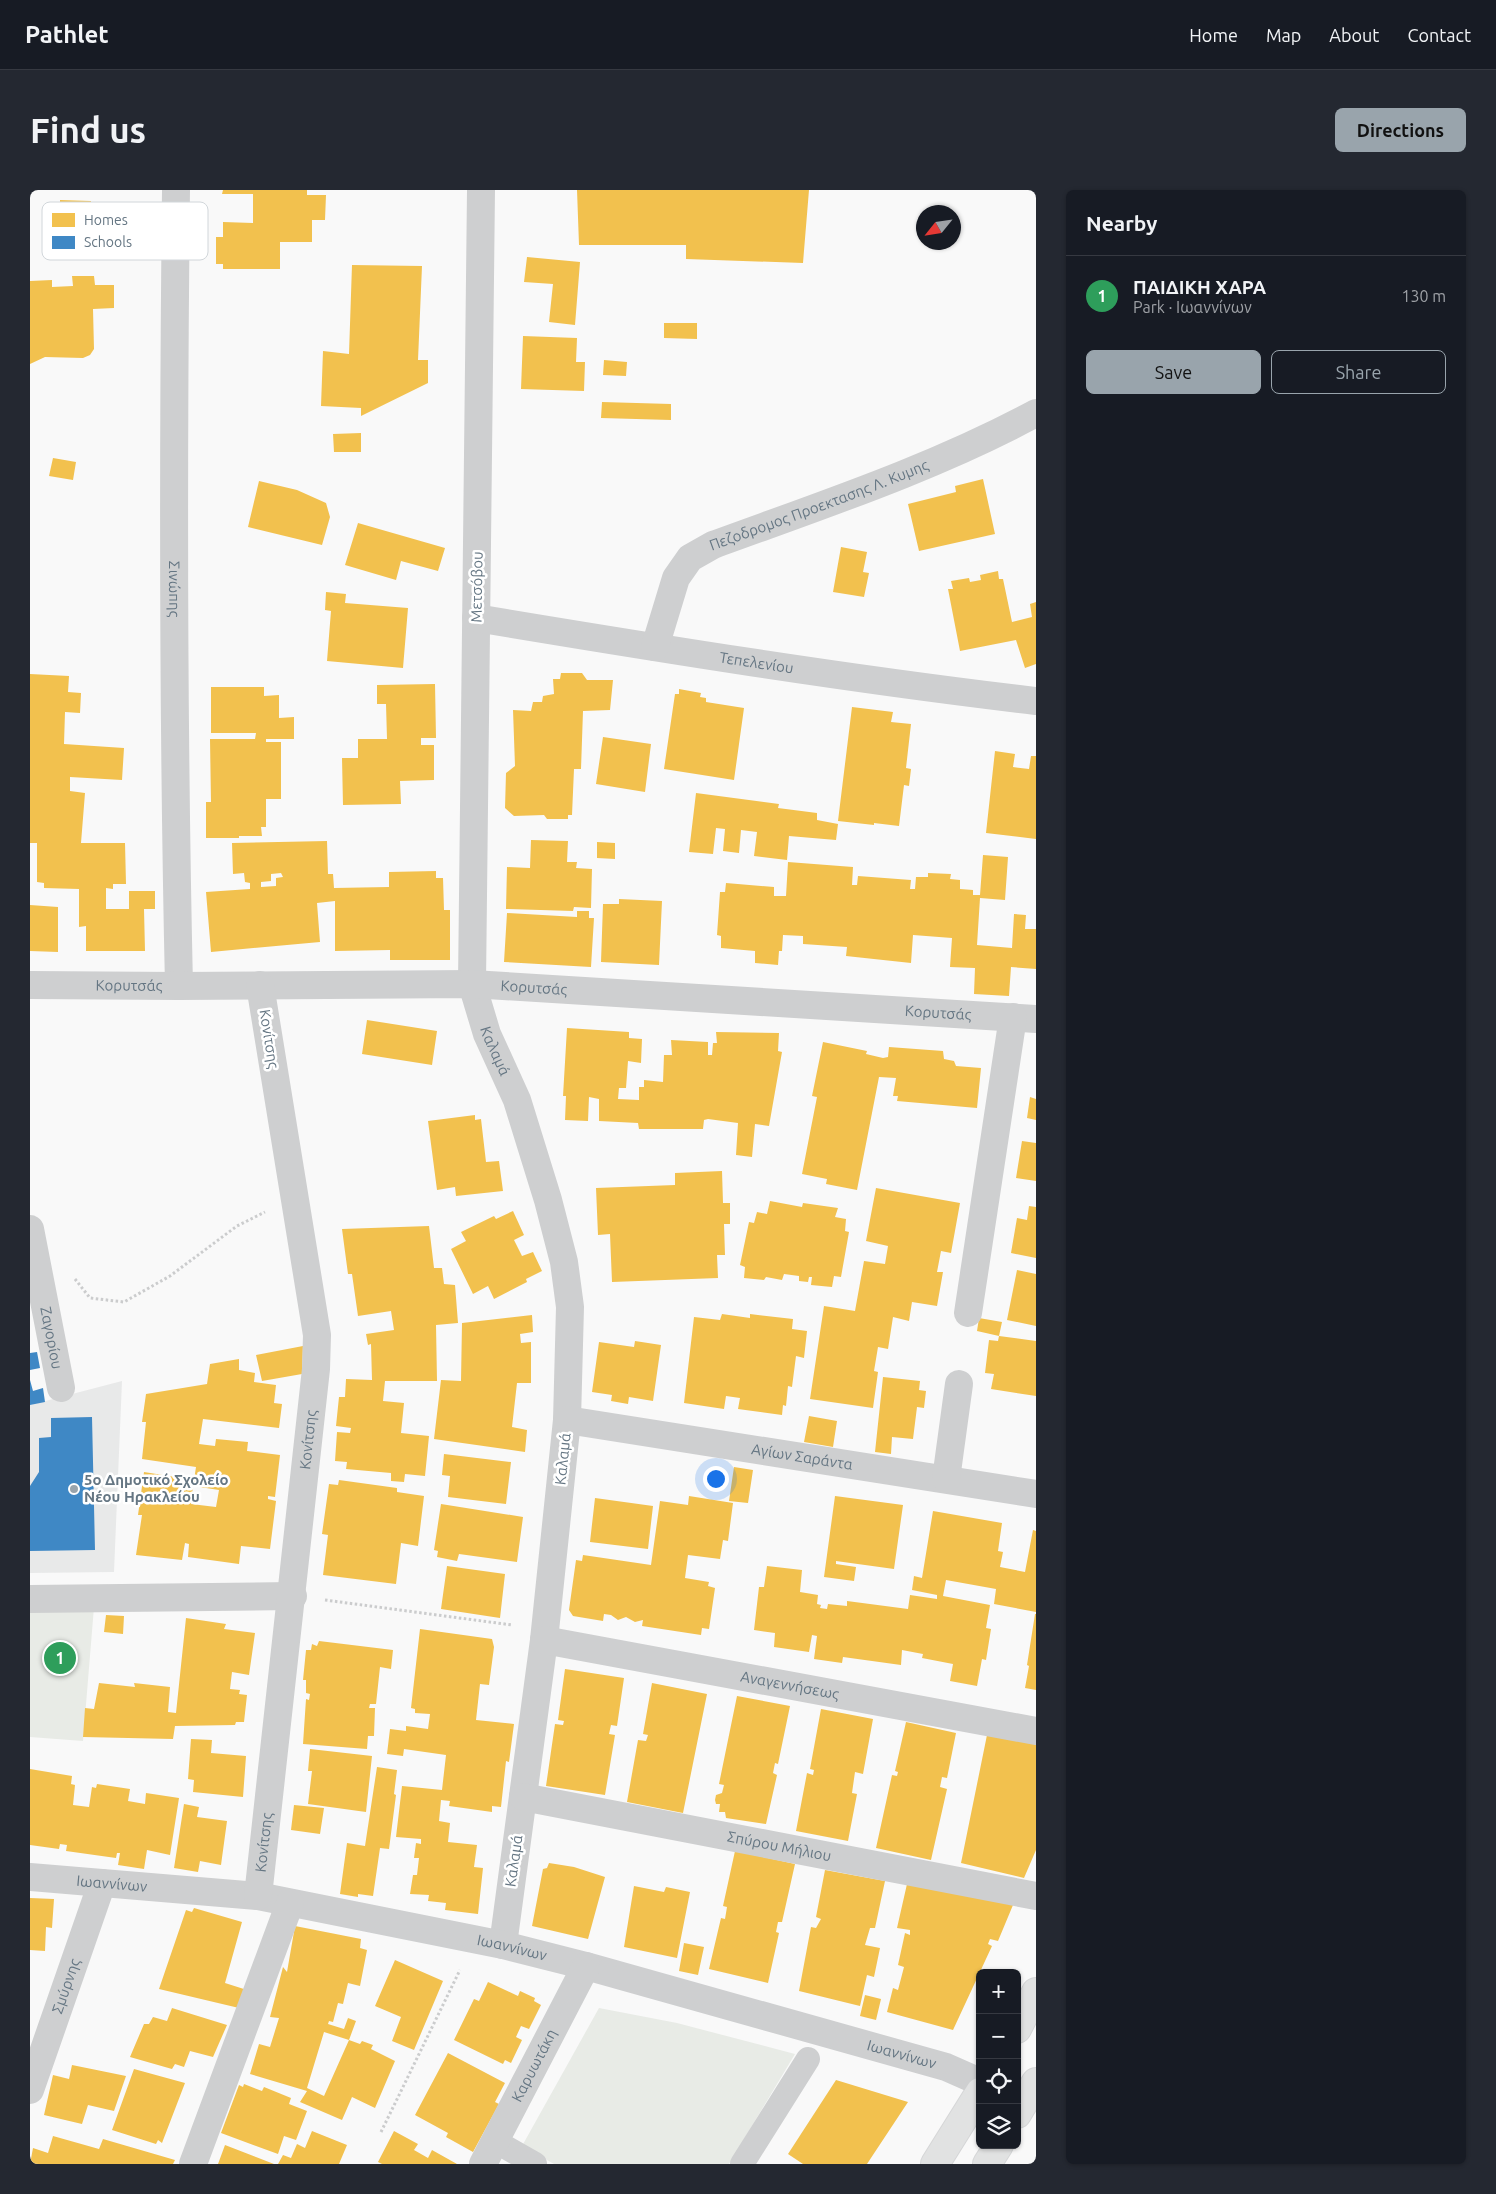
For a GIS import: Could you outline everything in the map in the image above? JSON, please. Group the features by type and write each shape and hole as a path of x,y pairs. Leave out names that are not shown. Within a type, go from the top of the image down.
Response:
{"main road":[{"path":"1021,2021 1036,1992"},
{"path":"1021,2107 1036,2082"},
{"path":"935,2164 976,2098"},
{"path":"987,2164 996,2149"}],"street":[{"name":"Μετσόβου","path":"472,984 481,190"},
{"name":"Σινώπης","path":"175,260 173,514 179,986"},
{"name":"Πεζοδρομος Προεκτασης Λ. Κυμης","path":"654,648 676,578 690,558 713,545 876,486 962,449 1036,413"},
{"name":"Τεπελενίου","path":"476,618 654,648 933,689 1036,701"},
{"name":"Κορυτσάς","path":"30,985 472,984 1025,1018"},
{"name":"Καλαμά","path":"472,984 487,1034 517,1100 564,1262 570,1307 567,1420 544,1635 503,1946"},
{"name":"Κονίτσης","path":"258,1896 316,1369 317,1335 260,985"},
{"path":"968,1313 1025,1018"},
{"name":"Ζαγορίου","path":"31,1241 60,1388"},
{"path":"946,1479 959,1384"},
{"name":"Αγίων Σαράντα","path":"567,1420 1036,1494"},
{"path":"30,1600 292,1596"},
{"name":"Αναγεννήσεως","path":"544,1635 1036,1731"},
{"name":"Σπύρου Μήλιου","path":"522,1796 1036,1896"},
{"name":"Ιωαννίνων","path":"30,1877 258,1896 503,1946 586,1966 946,2067 976,2080"},
{"name":"Σμύρνης","path":"30,2090 102,1883"},
{"path":"193,2164 290,1903"},
{"name":"Καρυωτάκη","path":"489,2152 586,1966"},
{"path":"742,2164 808,2059"},
{"path":"489,2152 535,2164"}],"path":[{"path":"31,1241 64,1266 90,1298 124,1302 170,1276 238,1226 295,1197"},
{"path":"292,1596 544,1635"},
{"path":"381,2132 474,1940"}],"shaded area":[{"name":"5ο Δημοτικό Σχολείο Νέου Ηρακλείου","path":"122,1381 114,1572 30,1573 30,1405"},
{"path":"94,1607 83,1741 30,1737 30,1608"},
{"path":"599,2008 677,2023 795,2054 729,2164 554,2164 522,2146"}],"building: Homes":[{"path":"223,190 307,190 307,195 326,195 325,220 312,220 312,242 280,242 280,269 223,269 223,264 216,264 216,237 223,237 223,222 253,223 253,194 222,194"},
{"path":"577,190 809,190 803,263 686,259 686,245 579,245"},
{"path":"60,200 91,201 91,202 60,202"},
{"path":"527,257 580,262 575,325 549,322 553,284 524,282"},
{"path":"352,265 422,266 418,360 428,360 428,383 361,416 361,408 321,406 323,351 349,354"},
{"path":"72,276 94,276 95,285 114,285 114,308 93,309 94,349 90,355 83,358 45,357 30,364 30,281 52,280 52,287 73,286"},
{"path":"664,323 697,323 697,339 664,338"},
{"path":"523,336 577,338 576,362 585,362 584,391 521,389"},
{"path":"604,360 627,362 626,376 603,375"},
{"path":"602,402 671,404 671,420 601,418"},
{"path":"361,433 361,452 334,452 333,434"},
{"path":"53,458 76,462 73,480 49,476"},
{"path":"983,479 995,534 919,551 908,504 956,492 955,486"},
{"path":"259,481 297,490 326,503 330,517 322,545 248,527"},
{"path":"358,523 445,548 438,571 401,561 396,580 345,565"},
{"path":"841,547 867,552 863,572 869,573 864,597 833,592"},
{"path":"998,571 999,579 1003,579 1012,622 1032,617 1030,604 1036,602 1036,664 1025,668 1016,640 960,651 948,589 953,589 951,581 969,578 970,582 981,580 980,575"},
{"path":"326,592 346,594 345,603 408,608 403,668 327,661 331,611 325,610"},
{"path":"561,673 582,673 587,680 613,680 610,710 583,711 581,769 574,769 572,815 568,815 568,819 547,819 544,815 514,816 505,808 506,773 515,766 513,710 531,711 533,702 542,702 543,696 554,694 553,679 560,679"},
{"path":"30,674 69,676 68,692 81,693 80,713 65,712 64,744 124,748 122,780 70,777 70,791 85,793 81,843 125,843 126,884 113,884 113,889 106,888 106,909 129,909 129,891 155,891 155,909 144,909 145,951 86,951 86,926 79,927 79,889 44,888 44,883 37,882 37,843 30,843"},
{"path":"435,684 436,738 421,738 421,745 434,745 434,780 400,781 401,804 343,805 342,758 358,758 358,739 387,739 386,704 377,704 377,685"},
{"path":"211,687 264,687 264,696 279,695 279,718 294,717 294,739 266,739 266,742 281,742 281,799 266,799 266,827 261,827 262,836 206,838 206,802 211,802 210,739 255,739 256,733 211,733"},
{"path":"679,689 701,693 700,697 706,698 706,702 744,708 734,780 664,769 675,694 679,694"},
{"path":"852,707 893,712 891,722 911,724 906,768 911,769 909,786 904,785 899,826 838,821"},
{"path":"603,737 651,744 645,792 596,784"},
{"path":"995,751 1015,754 1013,767 1029,769 1031,756 1036,756 1036,839 986,833"},
{"path":"696,793 779,804 778,808 817,813 817,820 838,824 836,840 789,836 787,860 754,856 757,832 741,830 739,853 723,851 725,829 716,828 713,854 689,852"},
{"path":"531,840 568,841 567,862 577,862 576,868 592,869 591,908 574,907 573,911 506,909 507,867 530,868"},
{"path":"327,841 328,874 333,874 334,888 389,887 389,872 436,871 436,878 443,878 444,910 450,910 450,960 390,960 390,950 335,951 335,901 317,903 320,942 211,952 206,892 250,889 250,883 245,882 244,873 233,874 232,843","holes":["281,873 283,877 276,878 276,886 261,887 261,882 271,881 271,874"]},
{"path":"597,842 615,843 615,859 597,858"},
{"path":"983,855 1008,857 1005,900 980,898 977,945 1012,948 1014,914 1026,915 1025,929 1036,929 1036,969 1011,967 1009,996 974,994 975,968 950,967 952,938 913,935 911,963 846,956 847,947 803,944 803,936 783,935 782,951 779,951 778,965 755,963 755,951 721,948 721,936 717,935 720,892 725,892 726,883 774,887 774,896 786,896 788,862 853,867 852,885 857,885 858,876 911,880 910,889 915,889 916,877 928,877 928,873 951,874 950,879 960,880 960,889 973,890 973,895 980,895"},
{"path":"619,899 662,901 659,965 601,962 603,904 619,904"},
{"path":"30,905 58,907 58,952 30,951"},
{"path":"577,911 589,911 589,918 594,918 591,967 504,962 507,913 577,917"},
{"path":"367,1020 437,1031 432,1065 362,1054"},
{"path":"567,1028 629,1032 629,1038 642,1039 641,1063 628,1061 626,1088 619,1088 618,1099 639,1100 639,1087 644,1087 644,1080 663,1082 664,1055 672,1055 671,1040 708,1042 708,1055 712,1055 713,1043 717,1043 716,1032 779,1033 778,1051 782,1052 769,1126 755,1124 752,1157 736,1155 738,1123 708,1119 704,1120 703,1129 639,1129 638,1123 599,1121 599,1099 589,1097 588,1121 565,1120 566,1096 563,1096"},
{"path":"823,1042 867,1051 866,1054 883,1058 888,1057 889,1047 943,1051 944,1059 954,1061 956,1066 981,1068 977,1108 897,1101 898,1096 893,1096 896,1078 879,1077 857,1190 826,1184 827,1179 802,1174 817,1097 812,1096"},
{"path":"1030,1097 1036,1099 1036,1120 1027,1118"},
{"path":"475,1115 475,1120 481,1119 486,1162 499,1161 503,1191 456,1196 455,1187 437,1190 428,1121"},
{"path":"1022,1141 1036,1143 1036,1181 1016,1178"},
{"path":"722,1171 723,1203 730,1203 730,1224 724,1224 725,1255 717,1255 718,1278 612,1282 610,1234 598,1235 596,1188 675,1185 675,1173"},
{"path":"876,1188 960,1203 951,1253 941,1251 937,1272 943,1272 937,1306 912,1302 909,1321 893,1317 888,1349 878,1347 874,1371 878,1372 873,1408 810,1399 824,1306 855,1311 864,1261 885,1264 888,1246 866,1241"},
{"path":"770,1201 802,1207 803,1203 838,1208 835,1217 846,1219 845,1231 849,1232 841,1277 834,1276 832,1287 811,1285 812,1277 809,1277 808,1282 799,1281 799,1276 784,1274 782,1280 766,1277 764,1280 744,1278 745,1267 740,1265 749,1222 754,1223 757,1212 767,1214"},
{"path":"1029,1206 1036,1207 1036,1258 1011,1253 1017,1218 1027,1220"},
{"path":"513,1211 524,1235 514,1240 522,1256 533,1252 542,1271 526,1279 527,1282 494,1299 488,1286 473,1294 451,1249 466,1241 461,1232 494,1216 496,1219"},
{"path":"429,1226 434,1268 442,1268 444,1284 455,1285 458,1323 436,1325 437,1381 385,1381 383,1401 404,1403 401,1433 429,1436 425,1476 405,1474 404,1482 391,1481 391,1473 346,1469 347,1462 335,1461 337,1432 350,1433 351,1428 336,1426 339,1397 345,1397 346,1379 372,1380 371,1344 368,1345 366,1334 394,1330 391,1311 358,1316 352,1274 348,1274 342,1229"},
{"path":"1017,1270 1036,1274 1036,1326 1007,1320"},
{"path":"722,1314 750,1318 750,1314 793,1319 792,1329 807,1331 804,1358 796,1356 792,1387 788,1386 786,1406 783,1405 782,1415 738,1409 740,1398 726,1396 724,1409 684,1403 694,1317 720,1320"},
{"path":"532,1315 533,1332 520,1334 521,1343 531,1342 531,1383 517,1383 512,1427 527,1430 525,1452 434,1439 441,1380 461,1381 462,1323"},
{"path":"979,1318 1002,1322 999,1336 977,1331"},
{"path":"999,1336 1036,1341 1036,1396 991,1389 994,1374 985,1373 989,1340 998,1341"},
{"path":"635,1341 661,1345 653,1401 629,1397 628,1404 611,1401 612,1395 592,1392 599,1342 634,1347"},
{"path":"303,1346 302,1374 262,1381 256,1355"},
{"path":"239,1359 239,1370 255,1373 254,1382 276,1385 274,1403 282,1404 279,1428 203,1419 199,1444 215,1446 216,1439 248,1442 247,1451 280,1455 275,1497 268,1496 268,1499 276,1501 270,1549 241,1546 239,1564 188,1557 189,1544 185,1543 182,1560 136,1555 142,1515 138,1515 144,1472 194,1480 196,1467 142,1459 146,1422 142,1422 146,1394 207,1384 210,1364","holes":["193,1486 219,1490 216,1507 191,1504"]},
{"path":"883,1377 920,1381 919,1390 926,1391 924,1408 917,1407 913,1439 892,1437 891,1454 875,1452"},
{"path":"809,1416 837,1421 833,1447 804,1442"},
{"path":"444,1454 511,1462 506,1504 448,1497 450,1476 442,1475"},
{"path":"734,1467 753,1470 748,1503 729,1501"},
{"path":"339,1480 397,1488 397,1492 424,1496 418,1546 401,1543 396,1584 323,1575 328,1535 322,1534 329,1484 338,1485"},
{"path":"689,1496 733,1503 728,1541 723,1540 720,1559 688,1555 685,1578 709,1582 708,1586 715,1588 709,1629 702,1628 701,1635 642,1626 643,1620 635,1622 626,1617 618,1620 611,1615 604,1614 603,1621 573,1616 569,1610 576,1560 582,1561 583,1555 651,1565 660,1501 688,1505"},
{"path":"835,1496 903,1505 894,1569 836,1561 836,1564 856,1567 854,1581 824,1577"},
{"path":"595,1498 653,1506 648,1549 590,1542"},
{"path":"441,1504 523,1517 517,1562 459,1554 457,1561 437,1557 438,1551 434,1550"},
{"path":"933,1511 1002,1523 998,1551 1003,1552 1000,1567 1025,1572 1033,1530 1036,1531 1036,1612 994,1604 996,1589 946,1580 943,1596 990,1605 986,1628 991,1629 986,1660 982,1659 977,1686 950,1681 953,1664 922,1658 923,1654 902,1650 901,1665 843,1657 842,1663 814,1659 817,1636 812,1635 809,1652 774,1647 775,1633 754,1630 759,1587 764,1587 767,1566 802,1570 800,1592 818,1595 817,1604 821,1605 820,1608 827,1609 828,1604 847,1606 847,1601 908,1609 910,1595 937,1599 937,1595 912,1590 914,1576 922,1578"},
{"path":"447,1566 505,1574 500,1618 441,1609"},
{"path":"1036,1614 1036,1690 1025,1688"},
{"path":"106,1615 124,1616 123,1634 104,1632"},
{"path":"186,1618 226,1624 224,1629 255,1633 249,1675 232,1672 230,1689 240,1690 239,1694 247,1695 244,1722 236,1722 235,1725 175,1726 173,1739 83,1737 85,1708 94,1709 99,1683 135,1687 134,1683 170,1687 168,1712 176,1713"},
{"path":"420,1629 492,1639 494,1647 489,1685 480,1684 476,1720 514,1724 509,1762 506,1761 501,1807 492,1806 492,1812 449,1806 450,1801 441,1800 439,1821 450,1823 448,1842 477,1845 474,1867 483,1868 478,1914 445,1910 446,1903 428,1901 429,1895 410,1894 413,1875 417,1875 419,1858 414,1858 416,1843 421,1844 421,1839 396,1837 402,1786 442,1790 446,1755 404,1749 403,1756 387,1754 390,1729 406,1731 406,1726 428,1729 430,1714 415,1713 415,1709 411,1708"},
{"path":"319,1641 393,1650 391,1669 380,1667 376,1704 370,1704 369,1708 375,1708 374,1736 368,1736 367,1749 303,1744 306,1699 309,1700 310,1694 306,1693 306,1680 303,1680 306,1650 311,1650 312,1644 317,1646"},
{"path":"565,1669 624,1678 617,1726 611,1725 609,1734 615,1735 605,1795 546,1786 555,1724 563,1725 564,1721 558,1720"},
{"path":"652,1683 707,1694 683,1813 627,1802 638,1740 646,1741 648,1735 643,1734"},
{"path":"737,1696 790,1706 778,1764 775,1763 773,1773 777,1775 766,1824 726,1818 725,1812 719,1812 720,1804 716,1804 715,1800 716,1795 722,1793 724,1785 719,1784"},
{"path":"821,1709 873,1719 863,1774 855,1772 852,1793 857,1794 848,1841 796,1831 807,1773 813,1775 814,1770 810,1769"},
{"path":"906,1722 956,1733 947,1778 942,1777 940,1787 947,1789 931,1860 876,1848 892,1775 897,1776 898,1772 895,1771"},
{"path":"987,1735 1036,1742 1036,1850 1024,1878 961,1863"},
{"path":"191,1739 212,1740 211,1753 246,1756 243,1797 193,1792 194,1780 188,1779"},
{"path":"310,1749 372,1756 366,1812 308,1804 312,1771 308,1771"},
{"path":"377,1767 397,1770 394,1794 396,1795 389,1849 380,1848 373,1896 358,1894 358,1897 340,1894 347,1843 365,1846"},
{"path":"30,1769 72,1776 71,1784 75,1785 73,1805 89,1807 92,1787 96,1788 97,1784 130,1789 128,1801 145,1804 146,1793 179,1798 170,1855 147,1850 144,1869 118,1865 120,1853 117,1853 116,1858 66,1851 67,1845 60,1844 59,1849 30,1845"},
{"path":"184,1804 199,1807 197,1817 227,1821 221,1865 200,1861 198,1872 174,1868"},
{"path":"294,1805 324,1808 320,1834 291,1830"},
{"path":"735,1851 795,1864 782,1922 778,1922 776,1932 779,1933 768,1983 709,1969 721,1918 725,1919 727,1907 723,1906"},
{"path":"549,1863 574,1867 605,1877 588,1939 532,1926 543,1869 547,1868"},
{"path":"825,1870 885,1881 875,1928 870,1928 865,1945 880,1948 874,1977 867,1975 860,2006 799,1991 811,1927 816,1928 821,1919 816,1917"},
{"path":"907,1884 1013,1905 998,1941 990,1939 988,1944 992,1946 981,1969 976,1969 976,1980 953,2030 887,2012 893,1988 898,1990 904,1967 898,1965 905,1933 910,1935 910,1930 897,1928"},
{"path":"634,1886 664,1892 666,1887 690,1892 677,1958 624,1947"},
{"path":"30,1898 54,1899 52,1928 46,1927 45,1951 30,1950"},
{"path":"194,1908 242,1922 225,1983 247,1990 239,2008 159,1989 186,1910 192,1912"},
{"path":"295,1926 361,1939 360,1948 367,1950 360,1986 348,1983 343,2004 338,2003 333,2022 329,2021 328,2024 344,2029 348,2018 356,2021 349,2040 360,2044 362,2041 373,2045 371,2049 395,2061 375,2108 352,2097 342,2120 300,2102 307,2091 250,2074 259,2044 270,2047 279,2018 270,2017 283,1967 287,1972","holes":["324,2032 349,2040 324,2096 307,2088"]},
{"path":"684,1943 704,1947 698,1975 679,1971"},
{"path":"395,1960 443,1981 414,2050 392,2041 401,2017 375,2006"},
{"path":"488,1982 518,1996 520,1991 535,1998 534,2001 541,2005 529,2029 521,2026 516,2037 522,2040 511,2063 505,2060 503,2064 454,2040 474,1999 479,2001"},
{"path":"865,1995 881,1999 876,2020 860,2016"},
{"path":"172,2008 227,2025 213,2057 190,2051 184,2067 175,2064 172,2069 130,2057 144,2024 149,2024 153,2017 167,2021"},
{"path":"448,2053 505,2083 495,2102 499,2104 473,2152 446,2137 448,2133 415,2115"},
{"path":"72,2065 126,2076 114,2111 88,2105 82,2124 44,2115 53,2075 69,2079"},
{"path":"134,2069 185,2083 162,2143 158,2140 156,2144 112,2130"},
{"path":"836,2080 908,2102 867,2164 803,2164 788,2154"},
{"path":"244,2084 262,2091 264,2087 291,2098 289,2104 307,2111 296,2140 284,2136 278,2154 221,2133 239,2085 243,2087"},
{"path":"312,2131 347,2145 339,2164 278,2164 283,2155 291,2158 297,2144 305,2148"},
{"path":"394,2131 418,2144 414,2150 428,2158 432,2150 457,2164 382,2164 378,2162"},
{"path":"53,2136 99,2149 103,2139 175,2160 173,2164 30,2164 33,2148 48,2153"},
{"path":"225,2145 274,2164 218,2164"}],"building: Schools":[{"path":"37,1352 40,1368 30,1370 30,1353"},
{"path":"30,1380 33,1391 43,1388 45,1402 30,1405"},
{"path":"92,1417 95,1550 30,1551 30,1486 39,1472 39,1438 51,1437 51,1418"}],"place":[{"name":"5ο Δημοτικό Σχολείο Νέου Ηρακλείου","path":"74,1489"},
{"name":"ΠΑΙΔΙΚΗ ΧΑΡΑ","path":"60,1658"}]}
